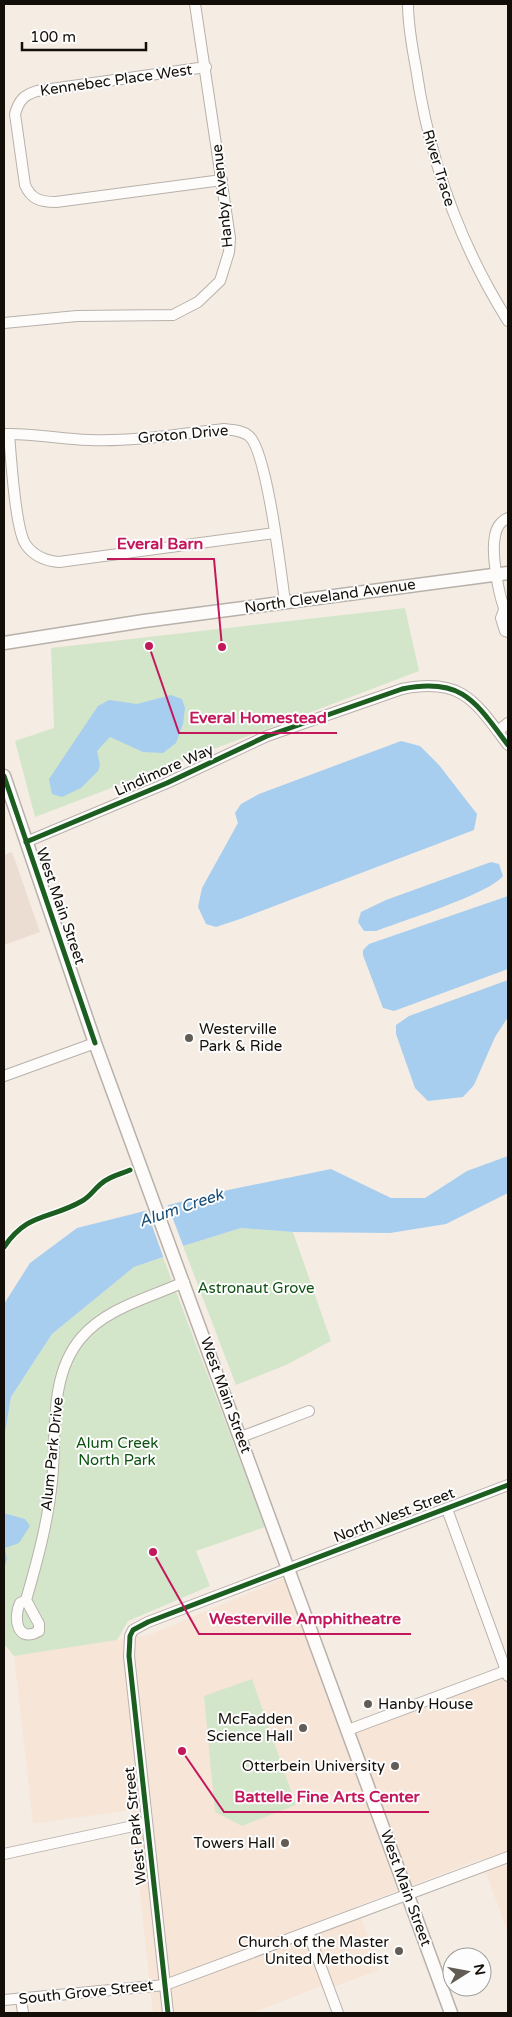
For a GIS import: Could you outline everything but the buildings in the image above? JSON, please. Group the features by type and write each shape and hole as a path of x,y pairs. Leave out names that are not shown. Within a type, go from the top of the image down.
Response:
{"main road":[{"name":"North Cleveland Avenue","path":"4,643 285,602 503,573"},
{"name":"West Main Street","path":"4,776 95,1043 451,2013"}],"street":[{"name":"Hanby Avenue","path":"4,323 77,316 173,315 198,302 220,281 229,252 230,238 206,67 195,4"},
{"name":"River Trace","path":"408,4 420,99 434,162 457,226 487,288 508,321"},
{"name":"Kennebec Place West","path":"206,67 94,82 26,94 18,103 15,114 20,150 28,193 35,199 44,202 222,180"},
{"name":"Groton Drive","path":"6,434 87,440 124,440 237,430 249,436 258,447 275,533 285,602"},
{"path":"6,434 21,534 31,551 46,561 59,562 275,533"},
{"path":"508,518 502,523 495,534 503,573 506,613 501,618 505,631 508,632"},
{"name":"Lindimore Way","path":"26,842 167,783 267,736 402,689 423,684 445,686 459,692 477,705 508,745"},
{"path":"498,731 508,723"},
{"path":"4,1076 95,1043"},
{"name":"Alum Park Drive","path":"26,1600 39,1556 52,1487 57,1397 67,1362 80,1338 96,1324 128,1305 184,1282"},
{"path":"241,1438 310,1411"},
{"name":"North West Street","path":"130,1636 134,1630 148,1622 508,1485"},
{"path":"348,1730 508,1672 447,1509"},
{"name":"West Park Street","path":"130,1636 129,1656 168,2013"},
{"path":"4,1854 147,1824"},
{"name":"South Grove Street","path":"4,2000 165,1985 508,1857"},
{"path":"308,1932 338,2013"},
{"path":"21,1998 22,2013"}],"shaded area":[{"path":"12,852 40,932 4,945 4,855"},
{"name":"Otterbein University","path":"287,1577 343,1727 508,1666 508,1933 481,1859 357,1906 379,1970 334,1987 319,1987 252,2013 153,2013 131,1810 33,1824 14,1656 149,1635"}],"green space":[{"path":"405,608 419,671 35,817 15,741 54,728 51,648"},
{"name":"Astronaut Grove","path":"241,1228 293,1232 331,1341 286,1365 236,1385 183,1246"},
{"name":"Alum Creek North Park","path":"163,1257 265,1527 196,1551 210,1586 128,1621 117,1640 14,1656 4,1644 4,1549 25,1519 4,1513 4,1439 11,1397 52,1334 134,1267"},
{"path":"252,1679 296,1805 242,1826 215,1812 204,1696"}],"water":[{"path":"171,695 182,699 185,708 183,724 176,743 163,753 143,752 110,737 97,751 100,765 98,771 81,788 62,797 52,794 49,779 98,706 109,700 137,704"},
{"path":"401,741 420,746 439,765 477,814 474,830 240,919 216,927 206,924 198,907 202,888 238,823 235,813 241,804 259,794"},
{"path":"491,862 499,864 503,876 495,883 464,899 376,931 364,931 358,922 361,912 386,900"},
{"path":"508,896 508,969 394,1011 383,1008 363,955 363,950 369,944"},
{"path":"508,980 508,1017 495,1037 474,1085 463,1097 428,1101 415,1088 396,1034 396,1025 409,1016"},
{"name":"Alum Creek","path":"508,1156 508,1193 446,1224 390,1233 293,1232 241,1228 183,1246 163,1257 134,1267 52,1334 11,1397 4,1439 4,1304 30,1263 77,1228 228,1190 331,1169 391,1198 425,1198 467,1171"},
{"path":"4,1513 25,1519 30,1526 19,1543 5,1548 7,1559 4,1570"}],"pier":[{"path":"167,1203 184,1248 164,1259 146,1209"}],"cycle path":[{"path":"26,842 167,783 267,736 402,689 439,686 465,696 486,716 508,745"},
{"path":"4,776 95,1043"},
{"path":"4,1247 13,1236 31,1222 82,1201 105,1181 130,1170"},
{"path":"168,2013 129,1656 130,1636 133,1630 148,1622 508,1485"}],"place":[{"name":"Everal Homestead","path":"149,646"},
{"name":"Everal Barn","path":"222,647"},
{"name":"Westerville Park & Ride","path":"189,1038"},
{"name":"Westerville Amphitheatre","path":"153,1552"},
{"name":"Hanby House","path":"368,1704"},
{"name":"McFadden Science Hall","path":"303,1728"},
{"name":"Battelle Fine Arts Center","path":"182,1751"},
{"name":"Otterbein University","path":"395,1766"},
{"name":"Towers Hall","path":"285,1843"},
{"name":"Church of the Master United Methodist","path":"399,1951"}]}
